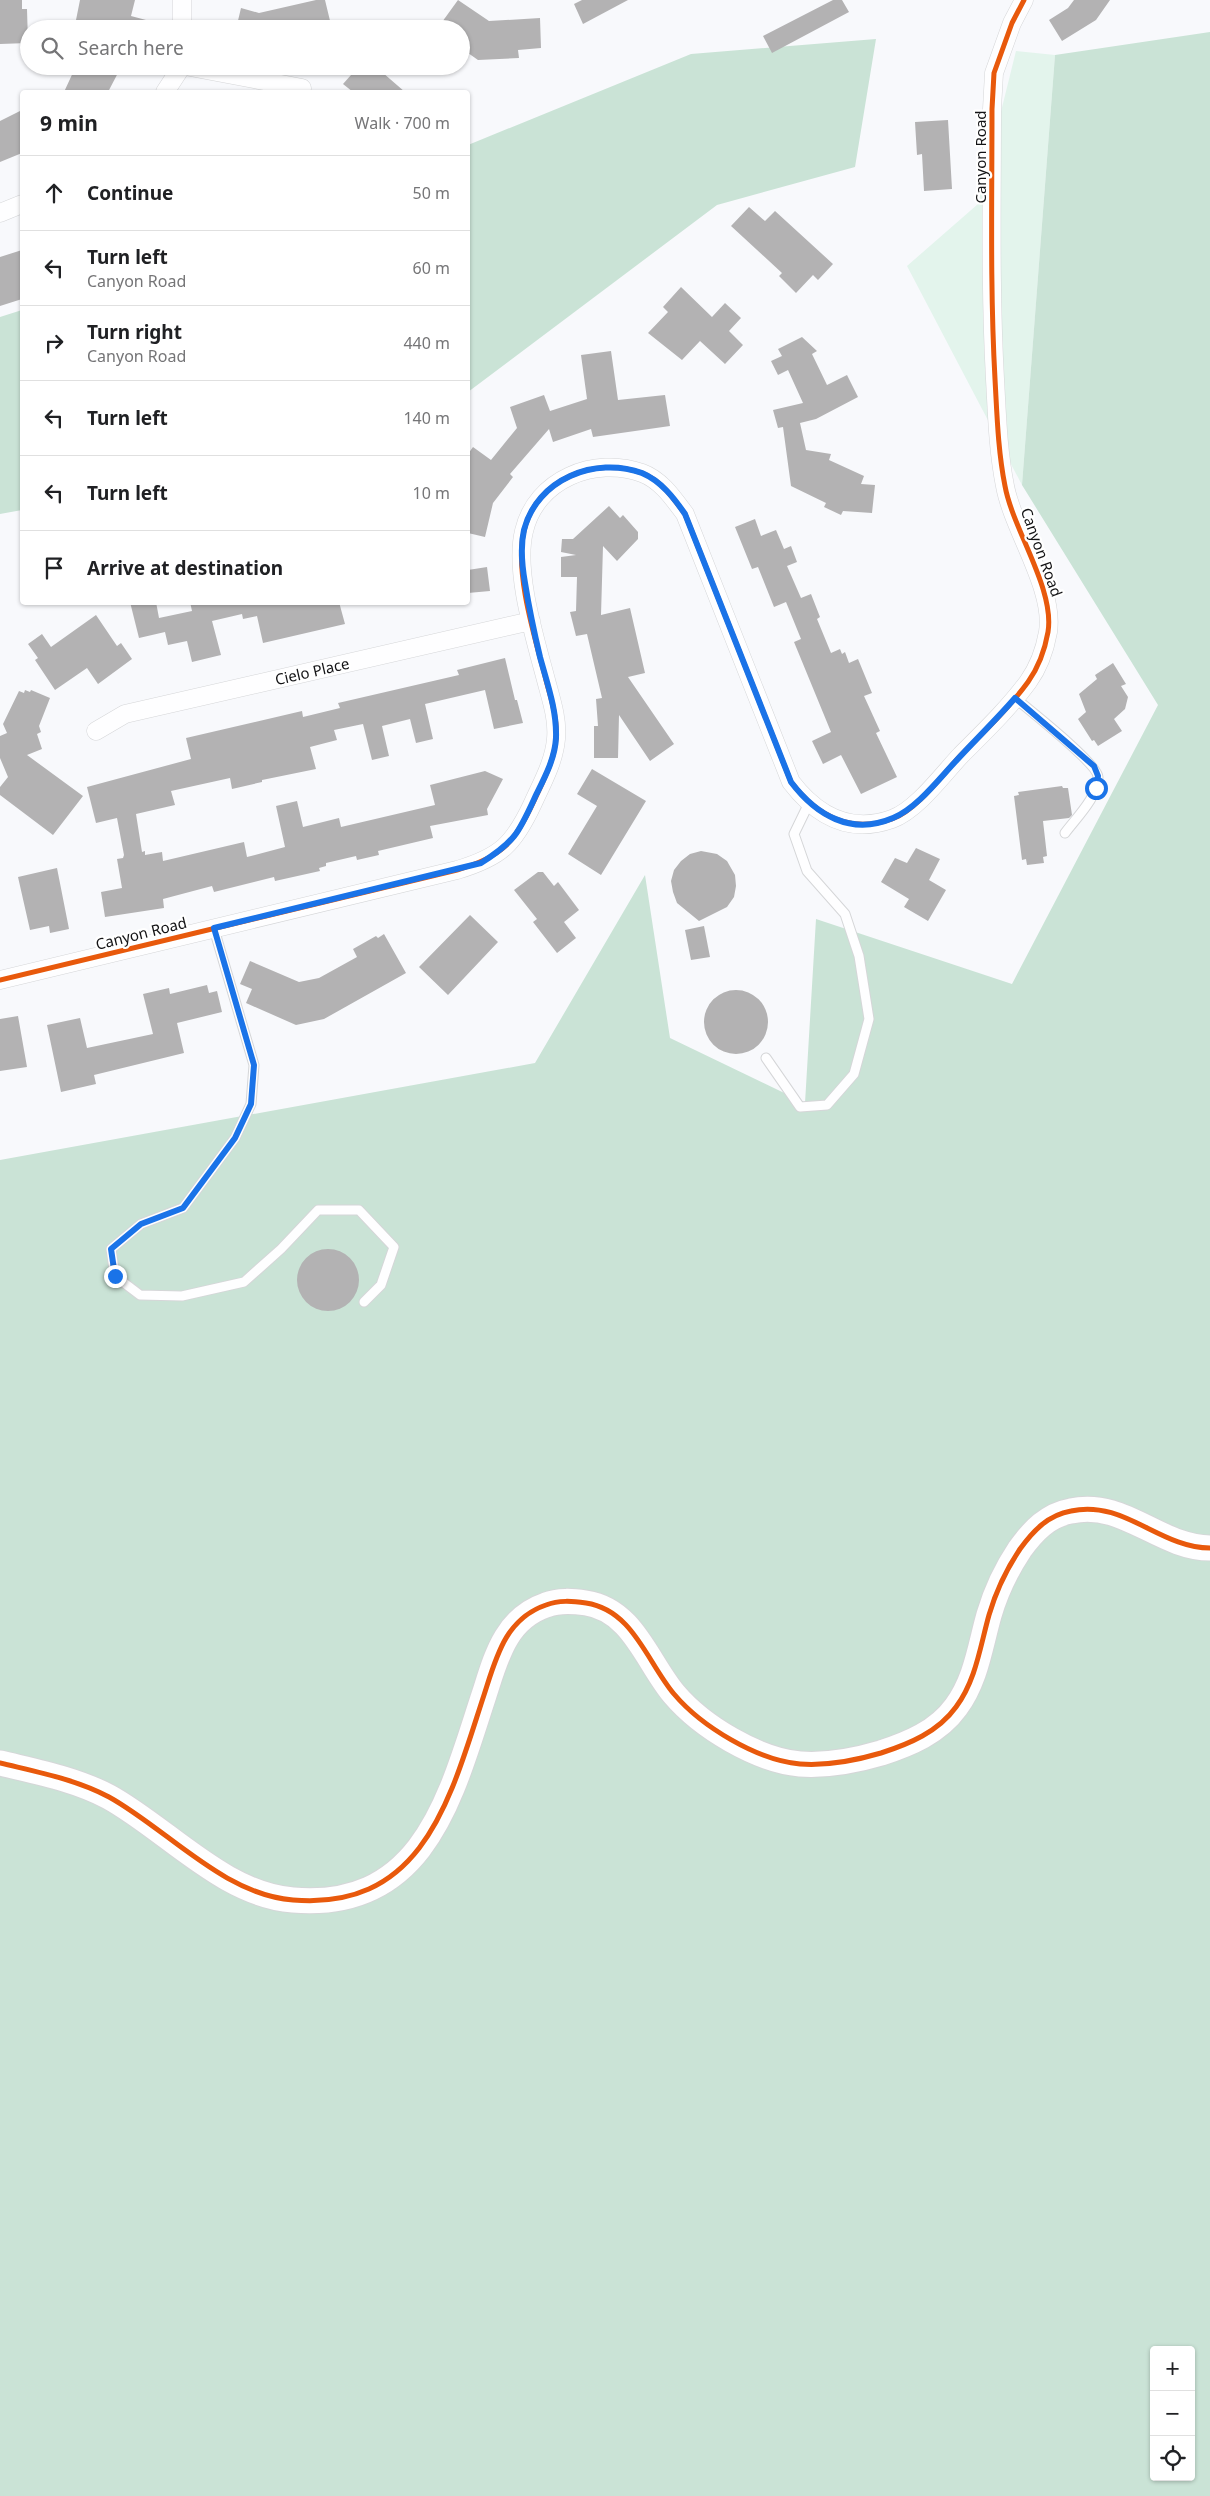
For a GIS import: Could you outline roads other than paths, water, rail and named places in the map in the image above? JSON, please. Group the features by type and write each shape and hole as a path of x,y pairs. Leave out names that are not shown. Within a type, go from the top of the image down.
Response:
{"street":[{"path":"182,0 182,20"},
{"name":"Canyon Road","path":"0,980 457,870 481,863 502,850 519,833 548,770 556,739 555,712 531,621 521,560 524,530 536,503 558,482 584,469 614,466 643,474 668,490 685,514 791,782 809,804 825,815 848,823 871,824 894,818 927,792 1029,681 1042,655 1048,630 1048,607 1005,488 998,423 992,325 992,109 994,73 1012,23 1024,0"},
{"path":"166,90 177,75"},
{"path":"232,75 302,88"},
{"path":"0,213 20,205"},
{"name":"Cielo Place","path":"96,731 125,714 531,621"},
{"path":"0,1762 66,1779 106,1796 143,1818 215,1870 250,1890 290,1900 336,1900 379,1884 414,1857 440,1819 498,1652 509,1631 526,1614 547,1604 570,1600 594,1604 616,1615 632,1631 674,1694 708,1726 750,1749 798,1764 849,1762 903,1746 932,1731 955,1709 971,1682 990,1609 1005,1570 1030,1536 1045,1522 1064,1512 1086,1508 1107,1510 1180,1542 1197,1548 1210,1548"}],"lane":[{"path":"1015,698 1094,766 1098,776 1096,788 1088,802 1065,833"},
{"path":"766,1058 800,1107 827,1105 854,1074 869,1019 859,956 845,914 807,870 794,834 809,804"},
{"path":"214,928 254,1065 251,1104 235,1138 183,1208 141,1224 111,1249 115,1276 140,1296 182,1296 244,1282 281,1249 318,1210 359,1210 394,1247 381,1285 364,1302"}]}
